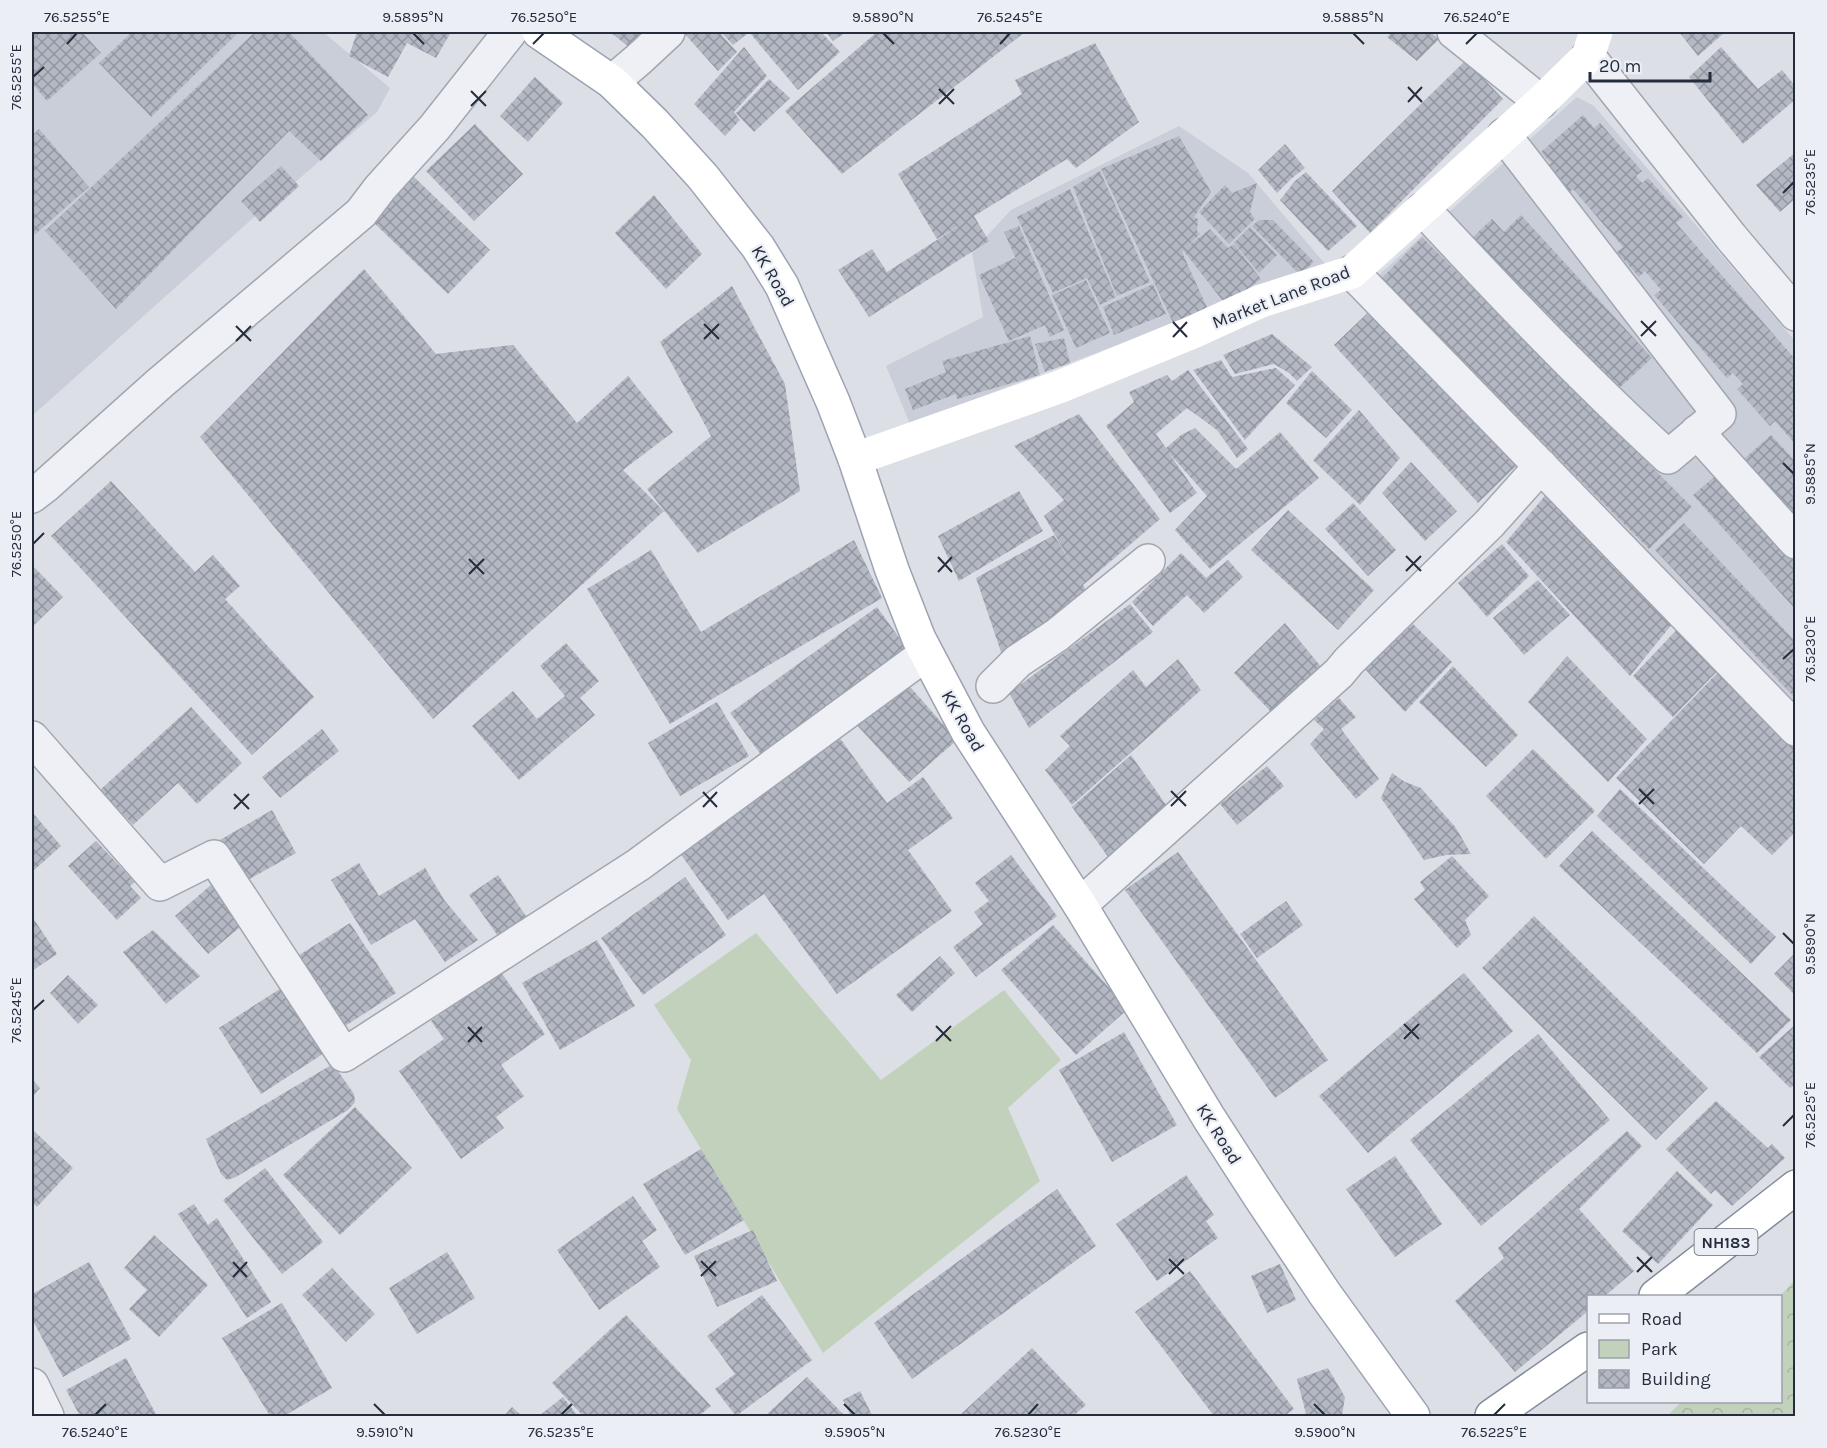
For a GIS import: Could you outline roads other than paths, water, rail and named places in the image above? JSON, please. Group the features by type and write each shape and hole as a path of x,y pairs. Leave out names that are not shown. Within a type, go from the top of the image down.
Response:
{"main road":[{"name":"KK Road","path":"539,32 612,82 655,123 695,168 758,247 782,286 808,344 855,459 892,570 920,639 968,732 1080,905 1200,1104 1260,1197 1325,1294 1413,1416"},
{"name":"Market Lane Road","path":"855,459 1059,387 1193,332 1261,301 1352,272 1541,102 1592,44"},
{"name":"NH183","path":"1657,1295 1796,1186"},
{"path":"1492,1416 1587,1350"}],"street":[{"path":"32,496 160,383 361,213 380,188 435,127 510,32"},
{"path":"612,82 668,32"},
{"path":"1454,32 1541,102"},
{"path":"1592,44 1731,237 1796,314"},
{"path":"1423,209 1510,302 1668,457 1719,414 1504,135"},
{"path":"1352,272 1796,729"},
{"path":"1696,432 1796,543"},
{"path":"1080,905 1339,672 1489,524 1541,466"},
{"path":"993,686 1018,661 1057,635 1148,561"},
{"path":"32,738 160,884 214,856 344,1055 638,865 923,656"},
{"path":"32,1385 47,1416"}]}
